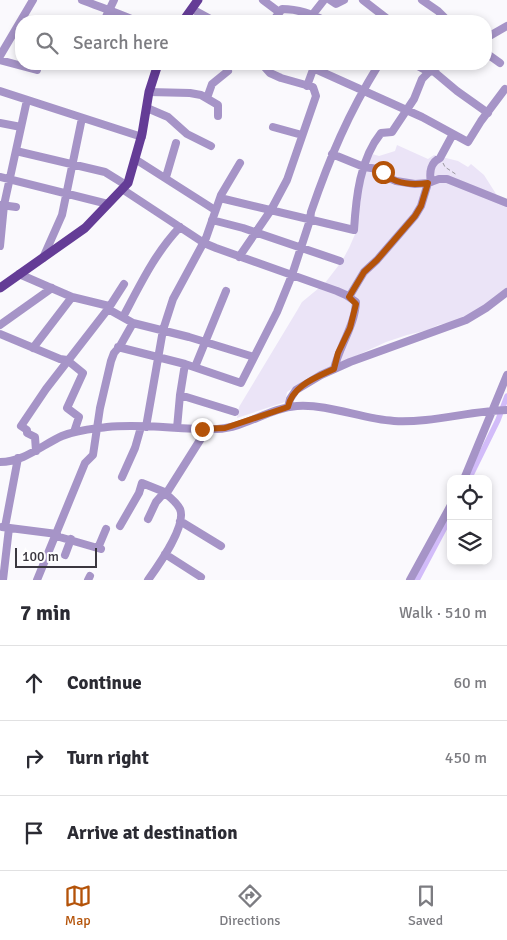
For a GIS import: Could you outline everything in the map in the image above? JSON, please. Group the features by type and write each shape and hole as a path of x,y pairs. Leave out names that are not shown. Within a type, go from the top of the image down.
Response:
{"main road":[{"path":"187,15 195,3"},
{"path":"0,288 85,228 124,187 142,137 149,92 156,70"}],"street":[{"path":"24,15 33,0"},
{"path":"82,0 122,15"},
{"path":"107,15 114,0"},
{"path":"263,0 280,11 295,9 313,14 324,0"},
{"path":"277,15 280,11 281,0"},
{"path":"330,0 336,4 344,0"},
{"path":"362,0 382,15"},
{"path":"422,0 442,15"},
{"path":"195,3 208,15"},
{"path":"492,35 507,26"},
{"path":"0,56 15,31"},
{"path":"492,57 500,63"},
{"path":"0,60 15,64"},
{"path":"240,257 271,210 287,180 316,96 313,87 270,74 267,70"},
{"path":"308,86 313,70"},
{"path":"322,70 468,142 504,94"},
{"path":"118,348 185,364 241,383 278,312 301,248 311,212 346,121 375,70"},
{"path":"220,198 354,230 355,208 364,167 375,141 381,133 392,132 414,99 422,79 432,70"},
{"path":"438,70 457,91 488,113"},
{"path":"207,98 212,84 228,71"},
{"path":"0,92 142,137"},
{"path":"149,92 190,93 207,98 218,105 218,116"},
{"path":"0,246 2,205 16,151 26,100"},
{"path":"147,108 168,117 188,134 211,146"},
{"path":"44,258 62,215 82,118"},
{"path":"0,122 21,127"},
{"path":"272,127 302,134"},
{"path":"349,297 364,272 377,260 415,216 430,182 431,169 436,160 440,158 453,134"},
{"path":"166,177 176,143"},
{"path":"16,151 105,172 204,243 349,297 356,304 350,328 338,353 334,369"},
{"path":"332,154 364,167 378,168 389,178 396,181 416,184 444,179 507,202"},
{"path":"135,159 215,210"},
{"path":"122,477 144,427 163,330 173,299 204,243 220,198 240,163"},
{"path":"0,177 108,204"},
{"path":"2,205 16,207"},
{"path":"212,220 255,232 340,261"},
{"path":"123,317 155,257 180,227"},
{"path":"19,274 72,297 109,308 133,323 254,357"},
{"path":"36,451 35,437 27,433 27,430 22,426 46,389 109,308 124,284"},
{"path":"0,325 52,288"},
{"path":"195,367 226,291"},
{"path":"288,407 290,399 296,390 334,369 466,320 507,292"},
{"path":"33,348 72,297"},
{"path":"37,580 85,463 94,455 97,428 111,361 133,323"},
{"path":"0,334 68,360 83,373 67,408 79,418 74,432"},
{"path":"177,428 185,364"},
{"path":"466,475 500,411 507,375"},
{"path":"180,395 235,412"},
{"path":"0,462 36,451 62,436 74,432 97,428 225,428 288,407 315,406 381,420 401,421 500,411"},
{"path":"148,519 156,502 163,494 167,494 207,429"},
{"path":"3,580 5,527 18,458"},
{"path":"120,526 139,493 142,483 167,494 181,510 180,521 165,554 148,580"},
{"path":"410,580 447,512"},
{"path":"180,521 221,546"},
{"path":"5,527 56,535 99,549 106,529"},
{"path":"65,555 71,539"},
{"path":"165,554 201,577"}],"path":[{"path":"440,158 445,167 456,175 464,186"}],"shaded area":[{"path":"397,145 428,159 434,155 458,161 468,167 471,164 484,175 498,197 507,205 507,288 488,303 460,320 386,342 306,379 287,392 285,402 237,418 239,407 302,302 325,283 342,261 349,248 356,232 365,170 372,154 379,156 395,151"}],"waterway":[{"path":"471,475 498,420 507,396"},
{"path":"417,580 449,520"}],"route":[{"path":"202,429 225,428 288,407 290,399 296,390 334,369 338,353 350,328 356,304 349,297 367,268 377,260 399,232 405,228 419,211 428,183 416,184 396,181 389,178 383,172"}]}
